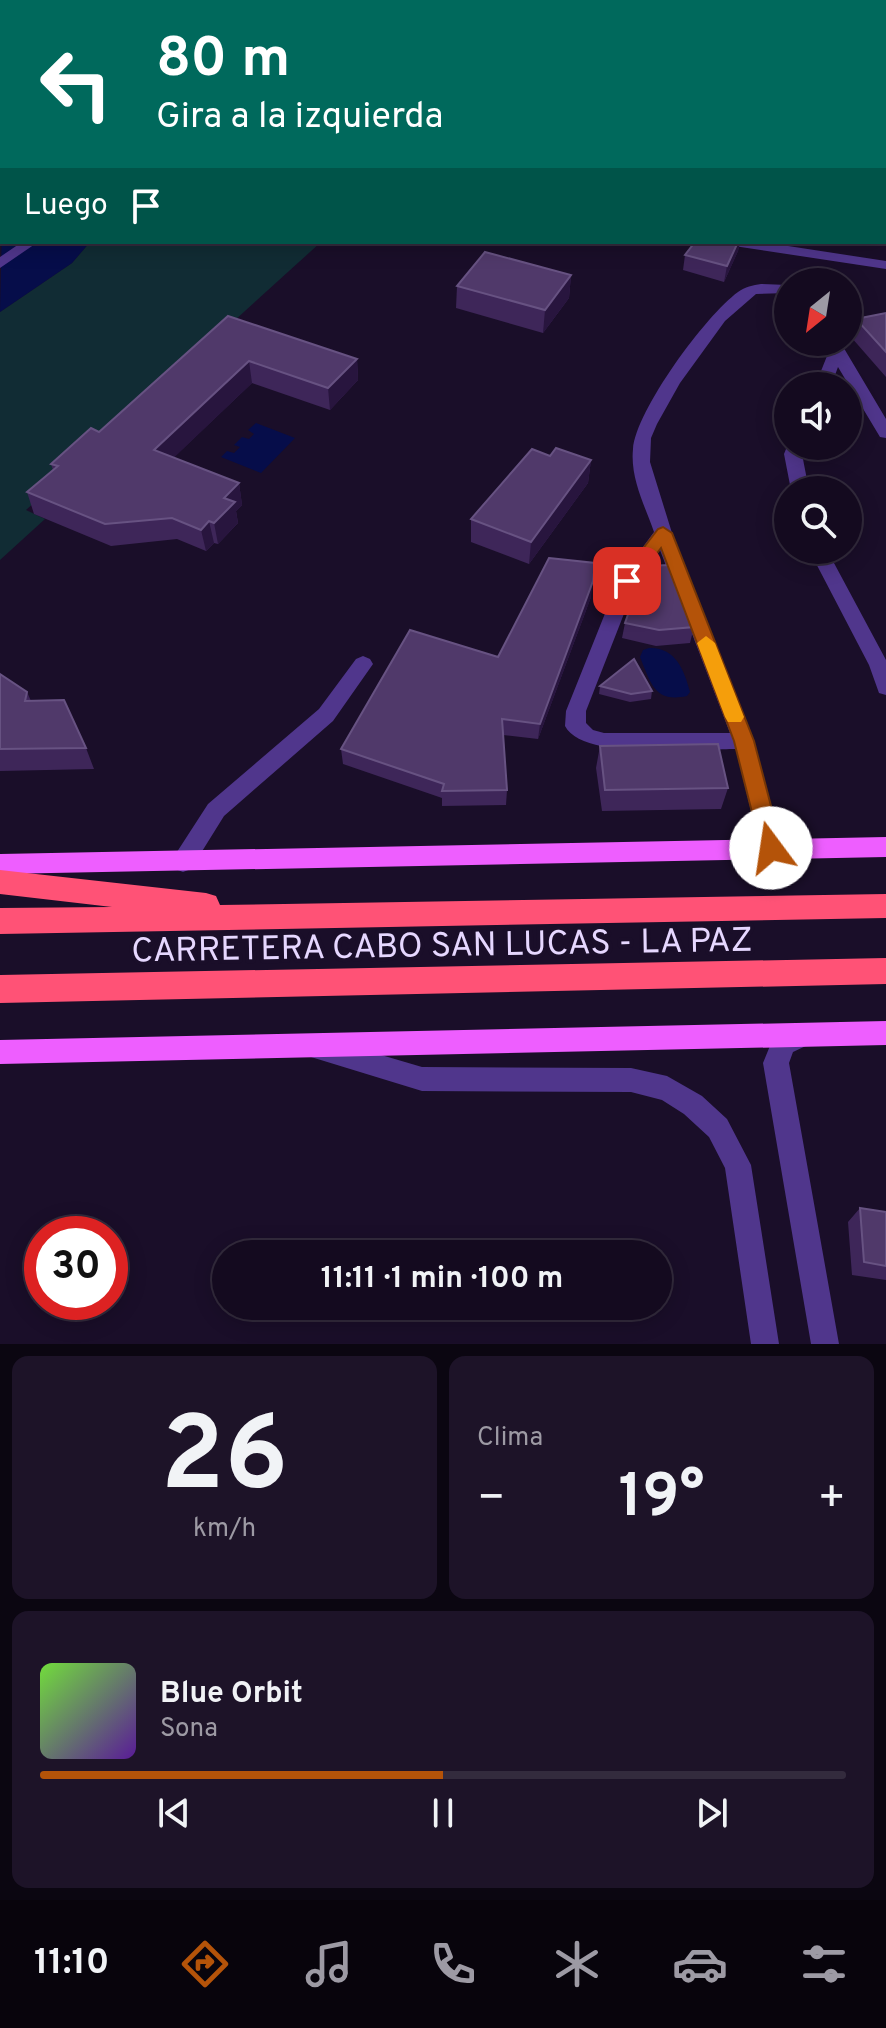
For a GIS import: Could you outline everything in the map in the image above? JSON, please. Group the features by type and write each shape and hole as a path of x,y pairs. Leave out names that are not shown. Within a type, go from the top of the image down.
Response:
{"highway":[{"path":"0,882 304,916"},
{"name":"CARRETERA CABO SAN LUCAS - LA PAZ","path":"0,921 886,906"},
{"name":"CARRETERA CABO SAN LUCAS - LA PAZ","path":"0,989 886,971"}],"main road":[{"path":"0,864 886,847"},
{"path":"0,1052 886,1033"}],"street":[{"path":"0,264 28,244"},
{"path":"747,244 886,265"},
{"path":"771,848 744,741 663,533 641,462 642,438 662,394 730,307 747,292 774,288"},
{"path":"840,356 886,433"},
{"path":"663,533 627,581 576,711 575,726 586,736 604,741 744,741"},
{"path":"826,564 883,665 886,687"},
{"path":"183,862 216,810 326,715 363,664"},
{"path":"804,1035 783,1044 776,1063 825,1344"},
{"path":"307,1045 422,1079 631,1080 667,1089 693,1105 718,1128 738,1165 765,1344"}],"shaded area":[{"path":"2,244 88,244 72,263 0,312"},
{"path":"88,244 319,244 26,510 45,519 0,560 0,312 72,263"},
{"path":"256,423 295,438 261,473 221,457 227,451 234,453 240,447 234,445 242,437 249,439 254,434 248,430"},
{"path":"643,650 666,651 677,661 688,683 690,692 687,696 668,697 656,689 640,657"}],"building":[{"path":"693,244 737,244 727,266 685,255"},
{"path":"485,252 571,275 545,310 457,286"},
{"path":"886,313 886,352 862,326 862,318"},
{"path":"228,316 357,359 328,388 249,361 154,450 239,483 224,498 235,502 214,523 209,521 201,530 172,518 105,524 27,492 58,466 51,464 91,428 99,432"},
{"path":"556,448 591,460 531,542 471,519 532,449 550,456"},
{"path":"549,558 595,563 593,581 540,724 502,719 507,790 442,791 444,784 341,749 410,630 498,657"},
{"path":"670,565 694,627 659,630 625,623 645,566"},
{"path":"634,659 652,691 631,694 600,686"},
{"path":"0,674 27,692 25,701 64,700 86,748 0,749"},
{"path":"718,744 728,788 605,790 600,746"},
{"path":"860,1208 886,1212 886,1266 864,1262"}],"slow traffic":[{"path":"706,643 735,717"}],"route":[{"path":"627,581 663,533 744,741 771,848"}]}
